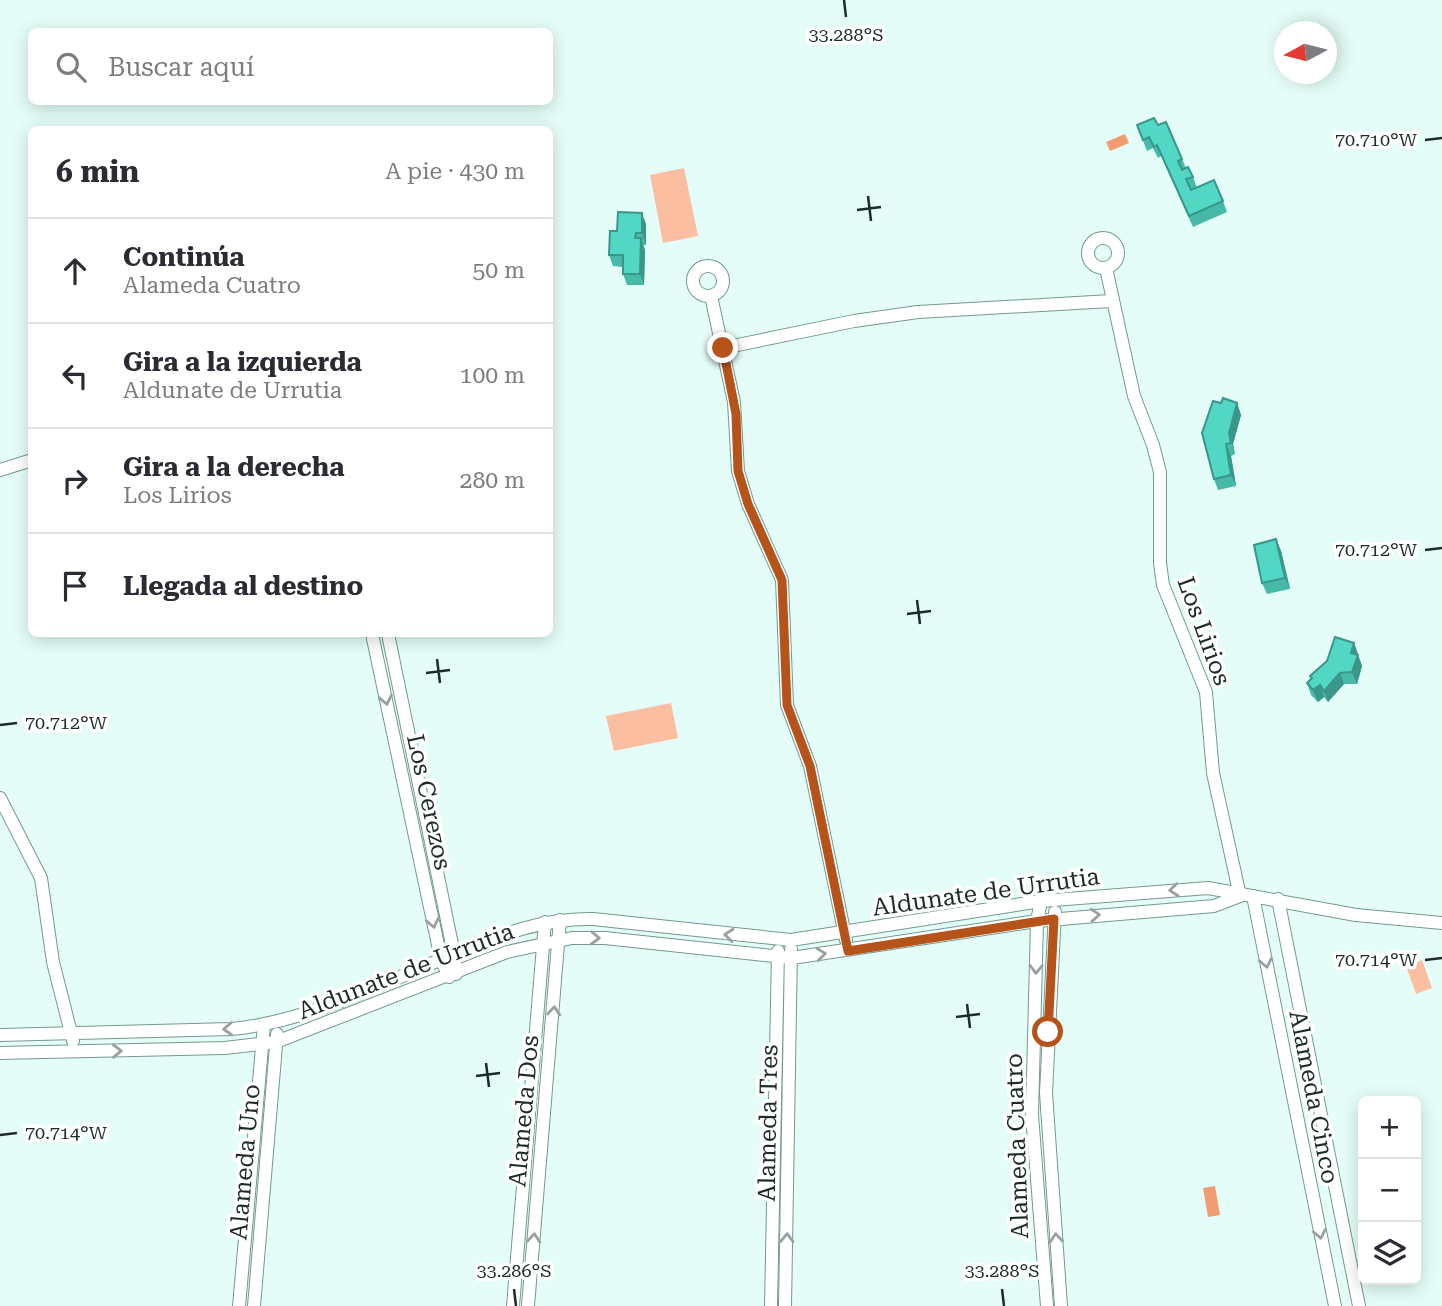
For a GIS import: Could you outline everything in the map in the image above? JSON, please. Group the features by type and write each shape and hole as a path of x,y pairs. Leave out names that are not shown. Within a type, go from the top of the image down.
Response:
{"street":[{"name":"Los Lirios","path":"1106,268 1133,397 1157,458 1163,586 1206,692 1213,773 1247,896"},
{"path":"711,296 736,414 738,471 748,504 782,580 787,705 810,766 848,951"},
{"path":"723,348 908,313 1111,302"},
{"path":"0,470 28,461"},
{"name":"Los Cerezos","path":"373,637 440,959 452,975"},
{"name":"Los Cerezos","path":"389,637 454,954 452,975"},
{"path":"0,798 41,878 53,962 75,1052"},
{"name":"Aldunate de Urrutia","path":"0,1035 231,1029 279,1022 512,931 560,920 593,919 784,940 845,933 1041,901 1209,888 1356,915 1442,923"},
{"name":"Aldunate de Urrutia","path":"0,1053 270,1044 507,952 560,940 605,938 792,958 1037,921 1214,906 1247,896"},
{"name":"Alameda Cinco","path":"1247,896 1335,1306"},
{"name":"Alameda Cinco","path":"1278,899 1359,1306"},
{"name":"Alameda Cuatro","path":"1055,900 1046,1104 1061,1306"},
{"name":"Alameda Cuatro","path":"1041,901 1037,921 1032,1105 1047,1306"},
{"name":"Alameda Dos","path":"528,1306 560,920"},
{"name":"Alameda Dos","path":"513,1306 545,922"},
{"name":"Alameda Tres","path":"784,940 792,958 785,1306"},
{"name":"Alameda Tres","path":"771,1306 778,958 784,940"},
{"name":"Alameda Uno","path":"239,1306 270,1044 279,1022"},
{"name":"Alameda Uno","path":"254,1306 270,1044 264,1025"}],"shaded area":[{"path":"1125,134 1129,143 1110,151 1106,142"},
{"path":"684,168 698,236 663,243 650,175"},
{"path":"671,703 678,738 614,751 606,716"},
{"path":"1422,960 1432,988 1416,994 1406,966"},
{"path":"1215,1186 1220,1215 1208,1217 1203,1188"}],"building":[{"path":"1154,118 1158,125 1166,122 1182,159 1178,161 1182,170 1188,167 1193,177 1186,179 1191,190 1214,180 1223,201 1189,216 1157,145 1154,147 1149,137 1143,140 1137,125"},
{"path":"618,212 642,213 642,233 636,233 635,238 641,238 640,274 623,274 623,255 609,255 610,231 617,231"},
{"path":"1223,398 1237,403 1229,433 1231,443 1226,444 1231,475 1214,479 1202,433 1213,401 1221,403"},
{"path":"1276,539 1285,578 1262,583 1254,545"},
{"path":"1335,637 1354,643 1351,653 1358,655 1352,672 1340,673 1324,691 1320,685 1313,690 1307,683 1312,678 1310,676 1327,661"}],"route":[{"path":"723,348 736,414 736,455 742,488 782,580 787,705 810,766 848,951 1054,919 1048,1032"}]}
